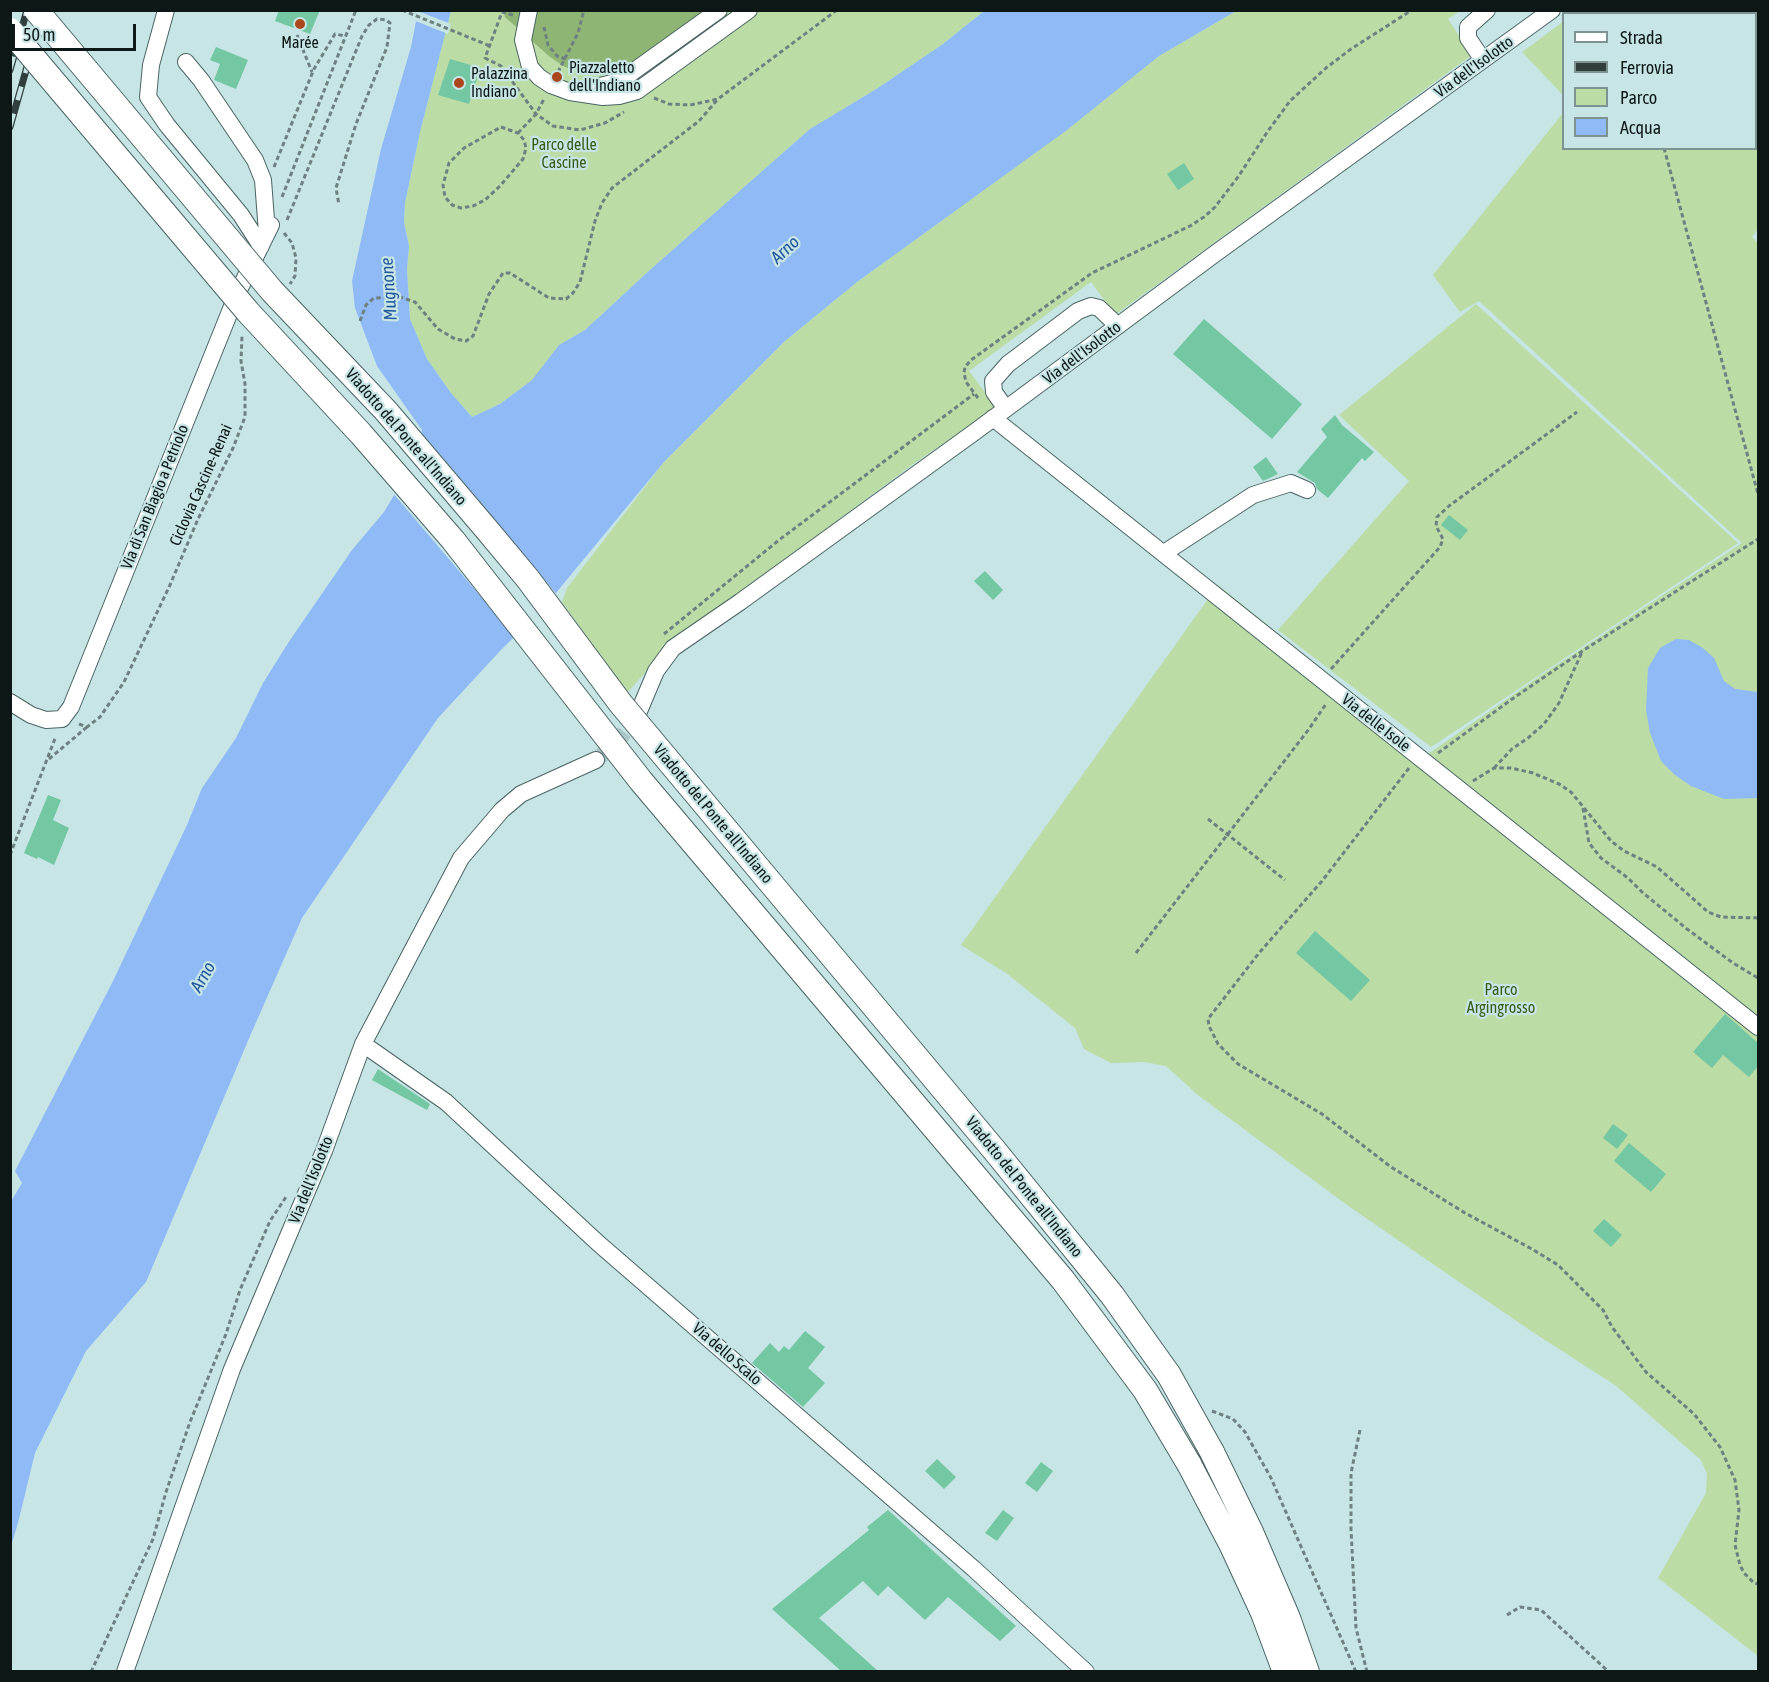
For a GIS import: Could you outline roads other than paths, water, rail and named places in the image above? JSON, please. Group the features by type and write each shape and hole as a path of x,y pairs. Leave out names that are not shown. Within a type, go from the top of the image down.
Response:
{"highway":[{"name":"Viadotto del Ponte all'Indiano","path":"36,10 272,291 386,411 488,531 528,579 621,704 1112,1295 1169,1375 1212,1452 1251,1532 1288,1618 1307,1671"},
{"name":"Viadotto del Ponte all'Indiano","path":"10,30 248,312 361,434 453,540 641,781 1064,1280 1145,1390 1189,1464 1232,1546 1263,1613 1285,1671"}],"street":[{"path":"166,10 151,66 148,97 167,125 241,214 270,234"},
{"path":"529,10 523,40 527,59 538,77 570,92 619,96 637,91 749,10"},
{"path":"599,93 620,81 719,10"},
{"path":"1483,60 1468,38 1468,27 1487,10"},
{"name":"Via dell'Isolotto","path":"637,716 656,671 673,648 740,602 1552,10"},
{"path":"186,62 201,80 255,160 263,180 270,234"},
{"name":"Via di San Biagio a Petriolo","path":"10,702 46,720 62,718 70,707 237,294 270,234"},
{"path":"1000,413 993,381 1008,364 1060,324 1078,311 1091,306 1100,308 1118,326"},
{"name":"Via delle Isole","path":"1000,413 1164,553 1758,1027"},
{"path":"1164,553 1253,495 1292,483 1307,489"},
{"name":"Via dell'Isolotto","path":"125,1671 232,1369 340,1109 363,1044 461,858 502,810 521,794 596,760"},
{"name":"Via dello Scalo","path":"363,1044 446,1102 598,1243 974,1569 1086,1671"}],"water":[{"path":"418,11 451,11 420,132 405,203 404,222 409,246 407,269 410,319 427,359 451,393 472,417 500,404 532,380 559,345 585,330 810,129 878,88 943,44 984,11 1236,11 1159,56 1067,130 857,282 785,341 664,462 546,605 438,718 302,918 146,1282 86,1351 35,1453 11,1546 10,1203 22,1183 15,1171 112,983 187,825 202,788 236,738 263,683 290,640 352,550 384,512 418,455 422,430 377,366 355,308 352,281 381,149 411,47"},
{"path":"1676,639 1689,640 1703,648 1714,658 1724,681 1735,689 1758,692 1758,798 1724,799 1691,786 1661,761 1650,733 1646,710 1648,668 1660,648"}],"tunnel":[{"path":"596,760 616,743 637,716"}],"railway":[{"path":"10,70 27,10"},
{"path":"10,127 43,10"}],"place":[{"name":"Marée","path":"300,24"},
{"name":"Piazzaletto dell'Indiano","path":"557,77"},
{"name":"Palazzina Indiano","path":"459,83"}],"park label":[{"name":"Parco delle Cascine","path":"564,154"},
{"name":"Parco Argingrosso","path":"1501,999"}],"water label":[{"name":"Arno","path":"785,250"},
{"name":"Mugnone","path":"389,289"},
{"name":"Arno","path":"203,977"}]}
